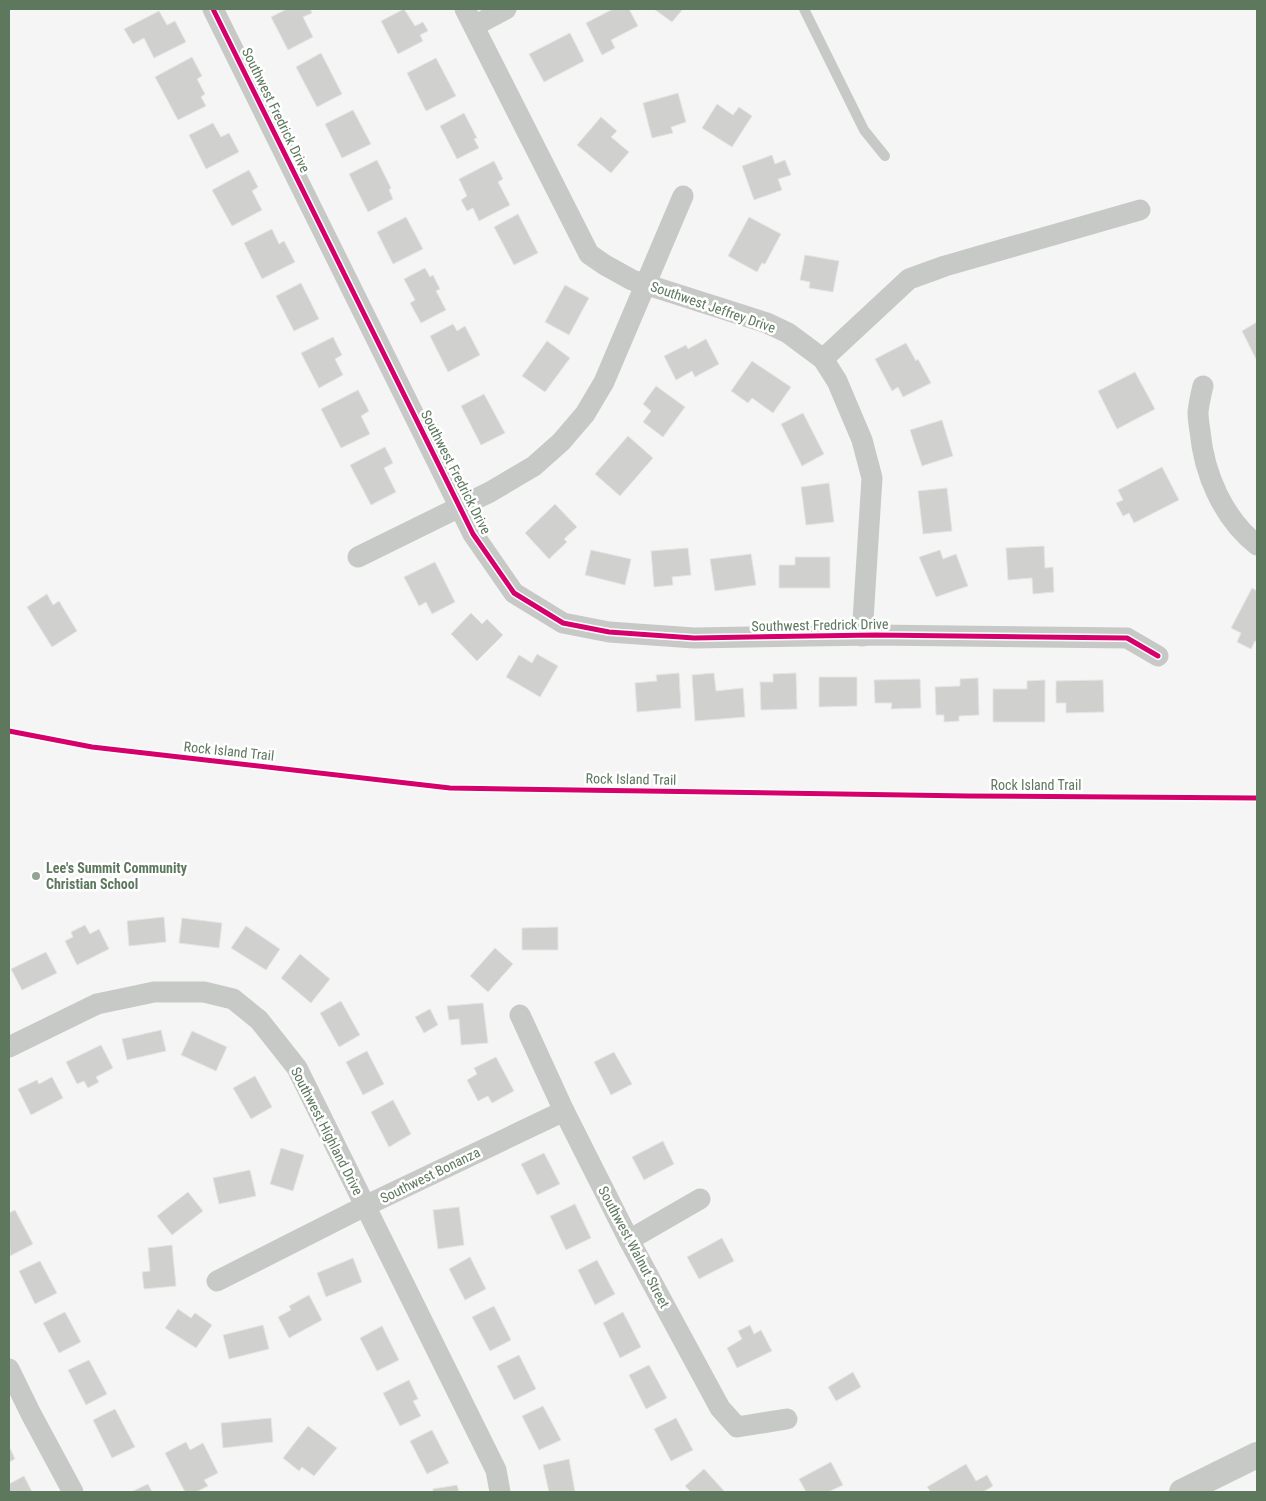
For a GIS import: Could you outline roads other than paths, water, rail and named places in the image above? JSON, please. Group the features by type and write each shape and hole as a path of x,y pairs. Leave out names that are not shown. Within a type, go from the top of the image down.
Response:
{"street":[{"name":"Southwest Fredrick Drive","path":"213,9 473,534 514,593 563,623 609,632 694,638 862,636 1126,638 1158,656"},
{"path":"469,17 506,9"},
{"name":"Southwest Jeffrey Drive","path":"469,17 589,254 632,280 767,323 788,333 823,359 837,381 862,440 872,478 862,636"},
{"path":"358,557 490,492 534,466 561,442 585,414 604,382 647,285 683,196"},
{"path":"823,359 909,278 1140,210"},
{"path":"1203,386 1198,413 1201,441 1208,472 1216,492 1231,517 1247,537 1257,545"},
{"name":"Southwest Highland Drive","path":"9,1047 97,1004 154,992 204,992 234,999 259,1020 297,1068 496,1470 500,1492"},
{"name":"Southwest Walnut Street","path":"520,1016 564,1111 629,1240 720,1408 737,1427 787,1419"},
{"name":"Southwest Bonanza","path":"217,1281 365,1206 564,1111"},
{"path":"629,1240 700,1199"},
{"path":"9,1368 30,1414 74,1492"},
{"path":"1182,1492 1257,1455"}],"lane":[{"path":"804,9 864,130 884,156"}],"place":[{"name":"Lee's Summit Community Christian School","path":"36,876"}]}
